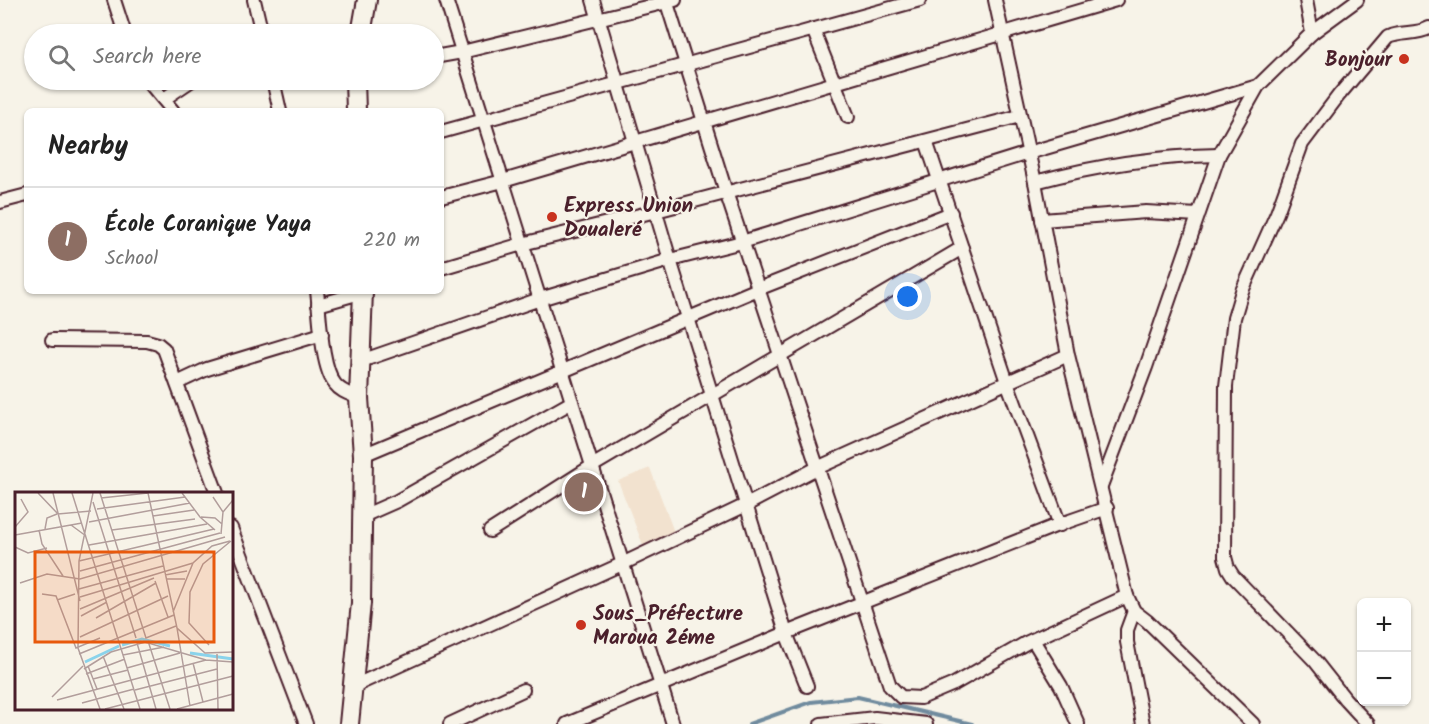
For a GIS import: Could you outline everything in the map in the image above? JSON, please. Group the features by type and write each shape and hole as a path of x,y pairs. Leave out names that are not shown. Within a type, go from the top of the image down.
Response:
{"street":[{"path":"114,0 122,24"},
{"path":"254,0 260,24"},
{"path":"446,0 673,724"},
{"path":"593,0 746,505 786,633 807,686"},
{"path":"444,131 920,0"},
{"path":"995,0 1035,182 1068,355 1127,596 1134,610 1253,724"},
{"path":"444,196 1116,0"},
{"path":"1306,0 1311,33"},
{"path":"1101,486 1146,367 1219,155 1258,86 1311,33 1357,0"},
{"path":"362,24 364,1"},
{"path":"444,55 669,1 726,192 817,468 890,686 901,697 921,698 954,684 1033,640 1127,596"},
{"path":"1368,724 1315,661 1246,590 1228,568 1225,557 1226,386 1234,318 1242,291 1277,213 1302,144 1339,95 1388,37 1400,32 1420,33 1429,28"},
{"path":"813,29 848,117"},
{"path":"361,361 540,299 670,260 742,242 1028,153 1258,86"},
{"path":"156,90 171,108"},
{"path":"164,99 177,90"},
{"path":"275,90 279,108"},
{"path":"355,90 356,108"},
{"path":"444,267 522,244 656,212 1020,116"},
{"path":"926,141 1007,382 1060,525"},
{"path":"1035,182 1119,163 1179,155 1219,155"},
{"path":"0,202 24,196"},
{"path":"1042,220 1146,212 1198,215"},
{"path":"363,455 758,289 951,213"},
{"path":"490,531 712,394 962,248"},
{"path":"317,294 326,366 334,382 344,392 359,398"},
{"path":"318,305 354,294"},
{"path":"349,724 361,603 363,455 359,398 364,294"},
{"path":"177,382 207,369 322,334"},
{"path":"51,340 147,341 158,344 164,349 217,492"},
{"path":"354,686 622,564 746,505 817,468 1068,355"},
{"path":"363,516 397,501 572,402"},
{"path":"567,724 786,633 1107,508"},
{"path":"232,531 306,724"},
{"path":"1134,610 1127,630 1127,642 1143,724"},
{"path":"1033,640 1061,686 1078,724"},
{"path":"450,724 523,690"},
{"path":"901,697 901,722"},
{"path":"821,724 875,718 926,724"}],"shaded area":[{"path":"650,468 674,532 643,545 618,481"}],"waterway":[{"path":"749,724 811,702 858,697 972,724"}],"place":[{"name":"Bonjour","path":"1404,59"},
{"name":"Express Union Doualeré","path":"552,217"},
{"name":"École Coranique Yaya","path":"584,492"},
{"name":"Sous_Préfecture Maroua 2éme","path":"581,625"}]}
